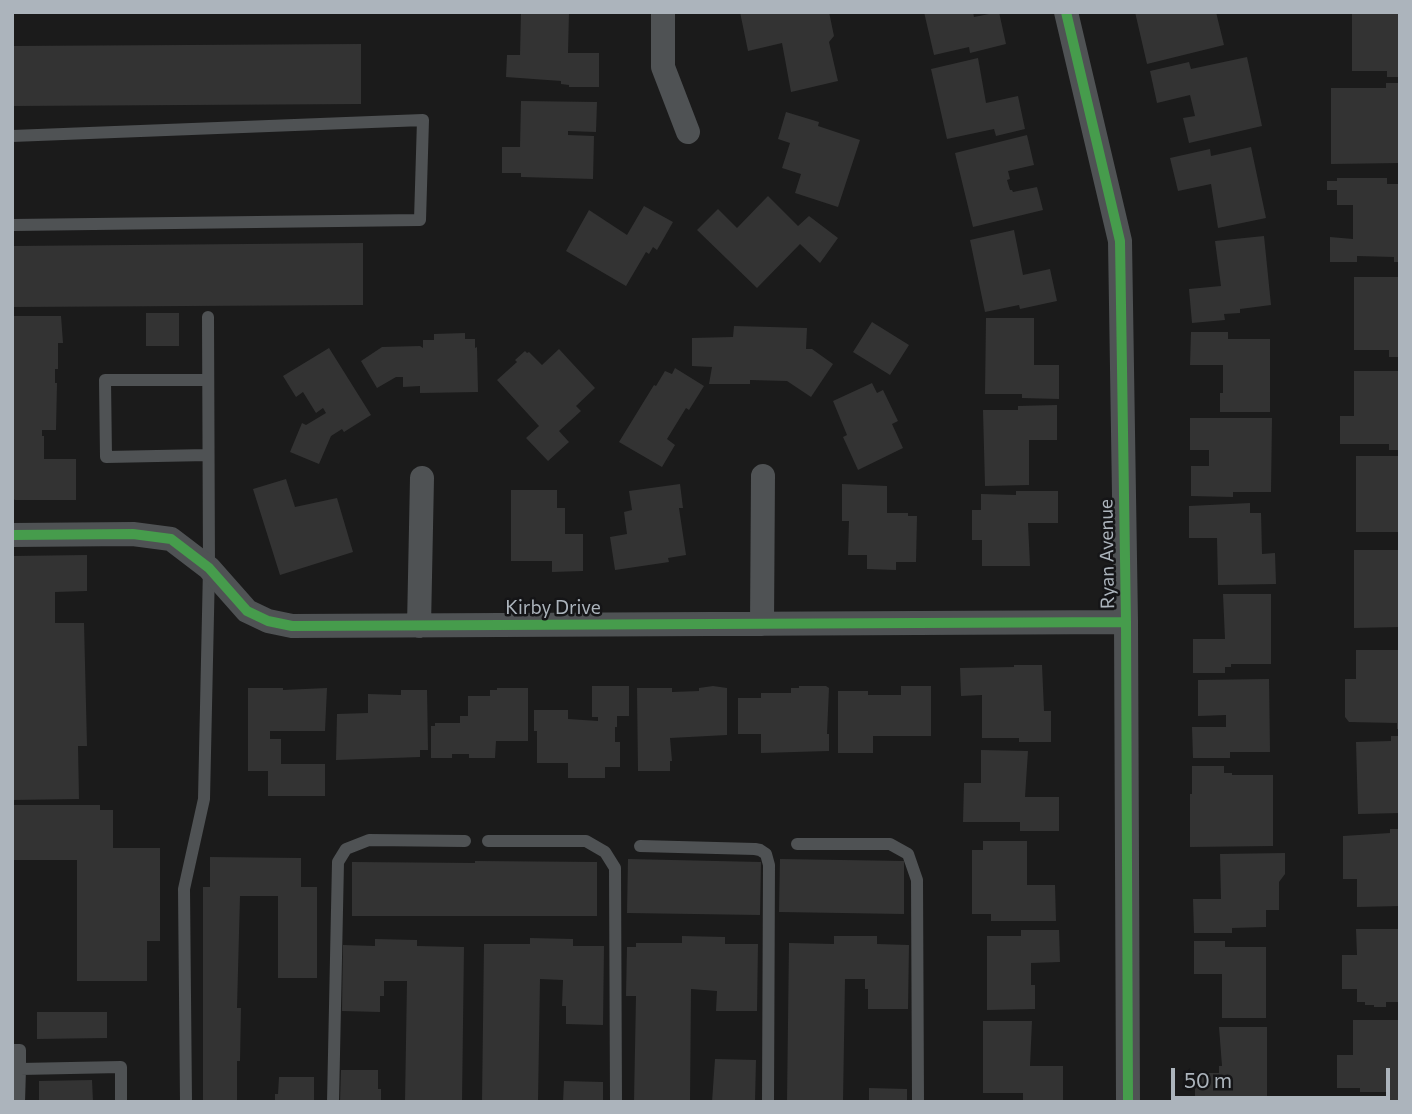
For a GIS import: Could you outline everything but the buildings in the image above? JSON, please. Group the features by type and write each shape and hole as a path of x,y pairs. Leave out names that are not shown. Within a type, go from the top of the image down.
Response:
{"street":[{"path":"663,12 663,67 688,132"},
{"name":"Ryan Avenue","path":"1066,12 1120,242 1126,622 1128,1102"},
{"path":"762,624 763,476"},
{"path":"419,626 422,478"},
{"name":"Kirby Drive","path":"12,535 133,534 171,539 209,568 247,611 268,621 292,626 1126,622"}],"lane":[{"path":"12,136 423,120 420,220 12,225"},
{"path":"186,1102 184,889 204,799 209,568 208,317"},
{"path":"208,380 105,380 106,457 208,455"},
{"path":"333,1102 338,862 346,849 369,839 465,841"},
{"path":"488,841 586,841 605,852 615,868 617,1102"},
{"path":"797,844 890,844 908,854 917,880 918,1102"},
{"path":"640,846 755,849 766,855 769,865 768,1102"},
{"path":"12,1050 20,1050 19,1102"},
{"path":"20,1069 121,1067 121,1102"}],"cycle path":[{"path":"1066,12 1120,241 1126,622 1128,1102"},
{"path":"12,535 133,534 171,539 209,568 247,611 268,621 292,626 1126,622"}]}
